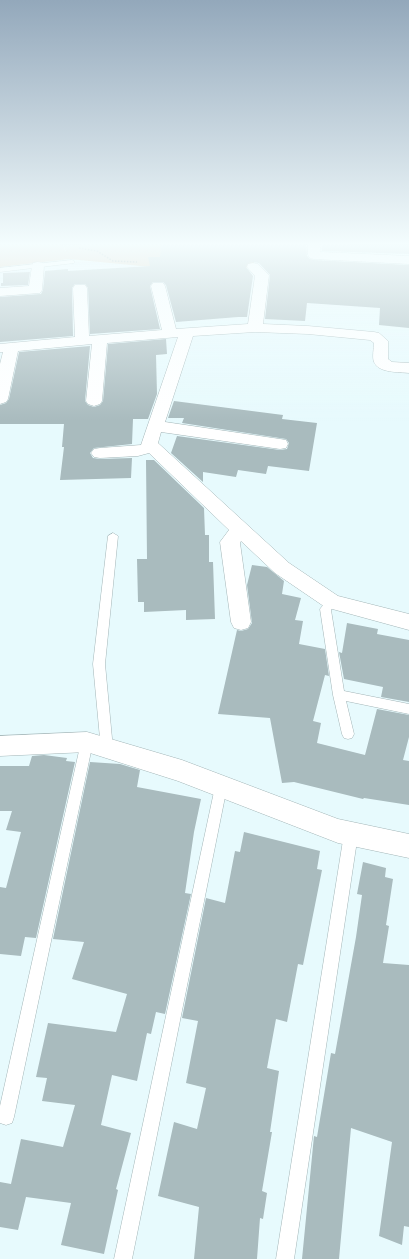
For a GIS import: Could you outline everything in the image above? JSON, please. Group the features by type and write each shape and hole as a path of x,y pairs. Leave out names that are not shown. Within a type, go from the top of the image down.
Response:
{"street":[{"path":"81,303 82,340"},
{"path":"162,303 170,334"},
{"path":"255,328 258,303"},
{"path":"0,399 5,348 82,340 187,332 255,328 308,330 374,336 381,341 381,361 388,366 409,368"},
{"path":"187,332 149,444 239,530 282,568 332,602 409,622"},
{"path":"94,401 100,339"},
{"path":"155,426 280,444"},
{"path":"100,453 138,451 152,447"},
{"path":"239,530 230,542 241,622"},
{"path":"0,746 97,746 182,771 338,831 409,846"}],"lane":[{"path":"6,1117 97,746 99,664 113,536"},
{"path":"332,602 325,609 339,695 348,734"},
{"path":"339,695 409,709"},
{"path":"123,1259 221,787"},
{"path":"285,1259 351,834"}],"building":[{"path":"0,303 72,303 73,336 0,342"},
{"path":"89,303 154,303 160,329 90,334"},
{"path":"171,303 249,303 247,317 176,322"},
{"path":"267,303 409,303 409,328 379,325 380,308 307,303 305,321 265,319"},
{"path":"166,339 167,354 156,355 157,394 148,419 133,419 132,444 94,448 90,453 93,458 100,459 132,458 131,478 60,480 64,447 62,447 64,424 0,424 0,405 6,403 9,399 19,352 90,346 85,401 88,405 94,407 100,405 103,401 108,344"},
{"path":"174,401 283,415 282,419 317,423 309,471 268,466 266,474 238,470 236,477 203,472 203,482 171,453 177,436 280,450 287,449 289,443 286,439 182,423 184,418 168,418"},
{"path":"146,460 154,460 204,508 205,535 209,535 209,562 213,562 215,619 186,620 186,610 144,612 144,602 138,602 137,559 147,559"},
{"path":"252,565 267,567 284,581 282,594 301,598 295,620 303,621 299,644 325,649 329,676 325,675 313,721 321,723 317,743 365,755 377,709 409,715 409,737 403,760 409,761 409,805 363,799 294,782 282,783 270,718 218,714 237,630 241,631 248,629 252,623 247,585"},
{"path":"347,623 378,629 377,634 409,640 409,702 381,697 383,687 344,679 339,652 342,653"},
{"path":"44,755 67,758 66,761 75,762 36,938 25,937 21,956 0,954 0,887 6,888 21,832 6,830 12,811 0,811 0,766 29,766 32,756"},
{"path":"90,762 120,764 140,770 137,787 201,799 194,832 185,893 191,894 165,1014 156,1012 151,1034 147,1033 137,1081 112,1075 101,1125 131,1133 116,1189 118,1190 104,1254 61,1245 71,1203 26,1197 18,1230 0,1227 0,1182 11,1184 21,1139 63,1147 75,1105 42,1101 47,1078 36,1077 48,1023 116,1032 127,994 72,979 84,942 53,939"},
{"path":"244,832 320,851 317,869 322,870 303,965 298,964 287,1022 276,1019 267,1068 279,1071 270,1132 272,1132 262,1191 267,1193 263,1219 260,1218 257,1259 194,1259 199,1207 158,1196 174,1122 197,1129 206,1088 186,1083 198,1021 182,1018 206,898 225,903 235,851 240,852"},
{"path":"363,862 386,868 385,877 393,879 386,925 389,926 383,963 409,965 409,1227 404,1226 402,1245 379,1236 392,1142 351,1128 339,1259 302,1259 314,1136 317,1137 331,1053 335,1054 356,937 362,895 357,894"}]}
